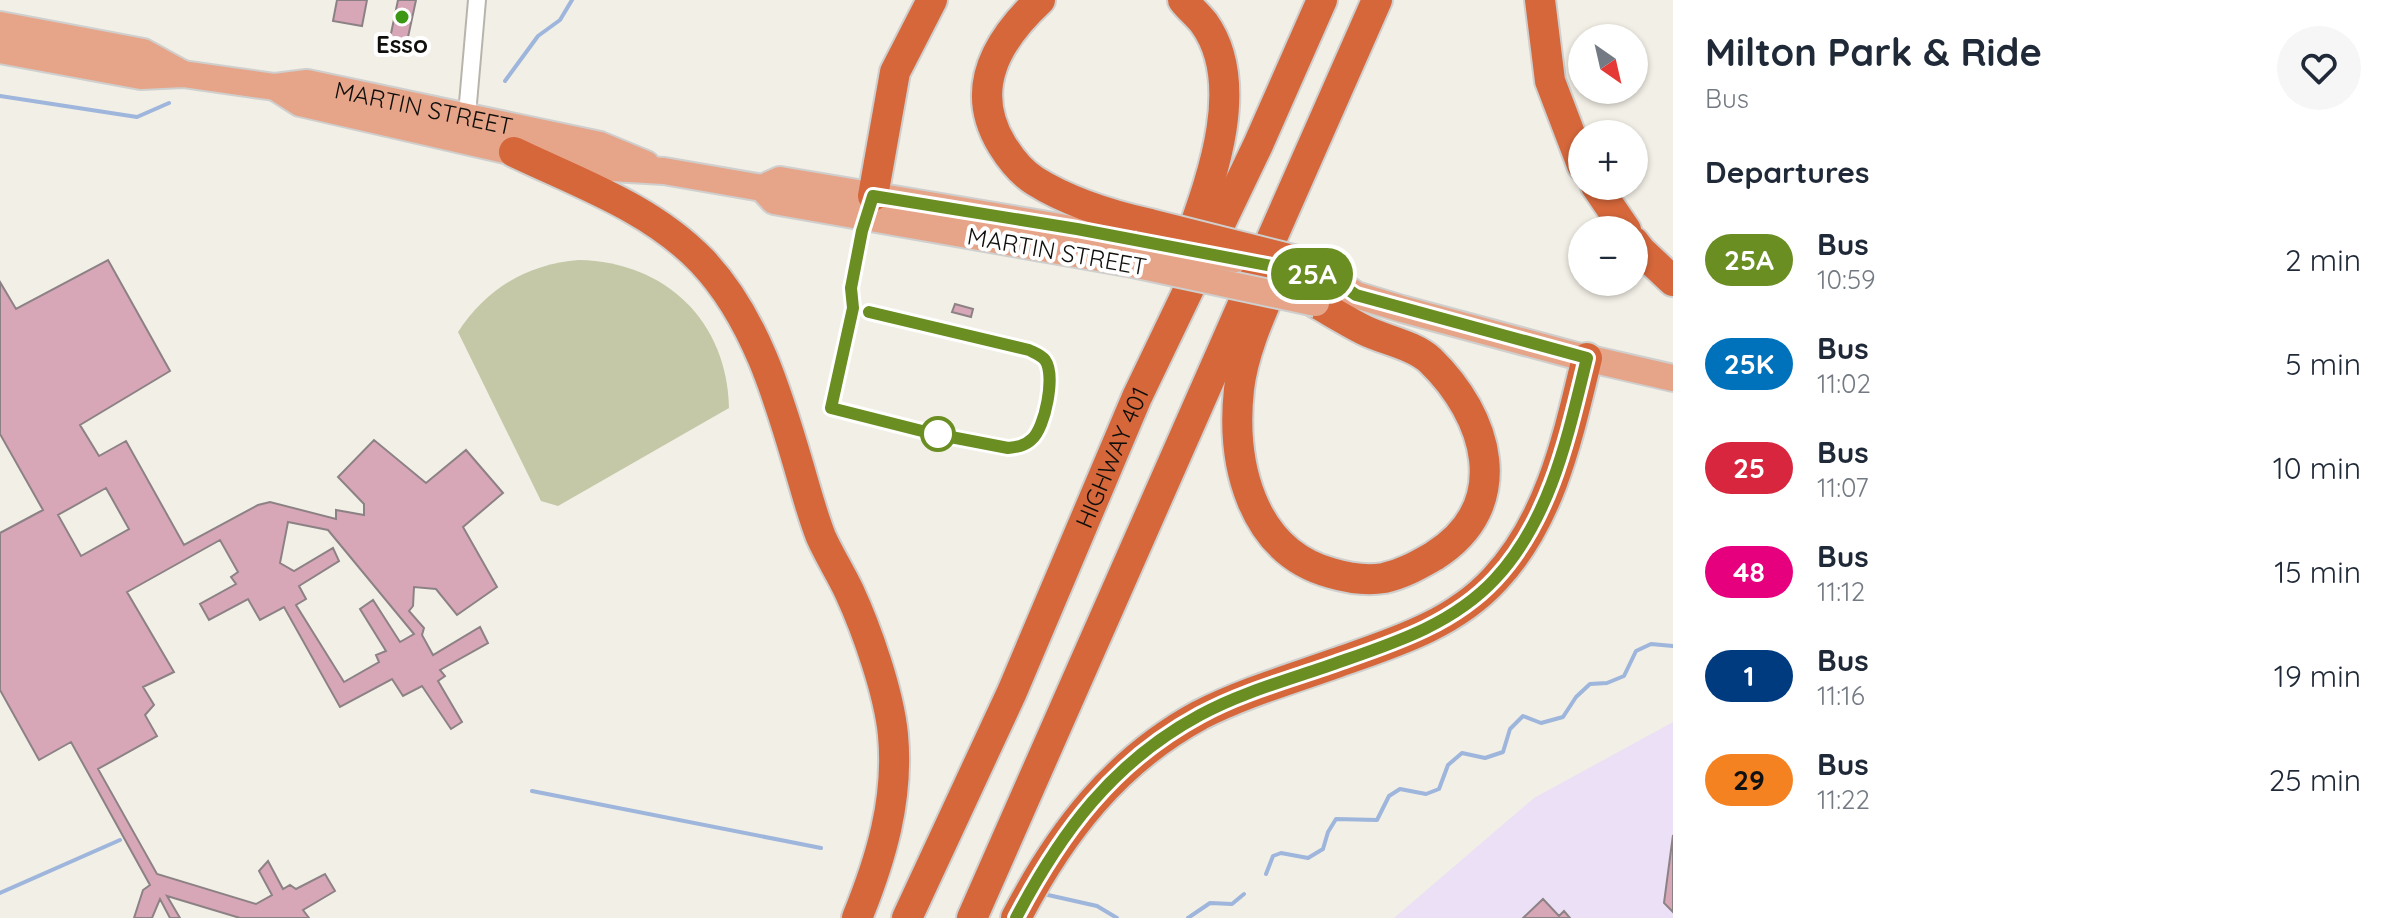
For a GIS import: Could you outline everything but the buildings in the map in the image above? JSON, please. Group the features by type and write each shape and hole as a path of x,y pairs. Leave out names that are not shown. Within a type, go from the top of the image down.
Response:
{"highway":[{"path":"873,196 895,72 932,0"},
{"path":"1040,0 1017,22 999,50 990,76 986,102 993,130 1008,155 1032,180 1088,207 1142,243 1313,265 1323,290 1364,330 1426,357 1451,381 1471,412 1484,449 1486,478 1478,507 1464,530 1444,549 1413,569 1383,578 1352,579 1315,569 1282,547 1258,517 1244,477 1238,433 1239,388 1249,345 1300,218 1313,144"},
{"path":"1137,397 1206,193 1220,141 1225,102 1220,61 1205,25 1183,0"},
{"name":"HIGHWAY 401","path":"907,918 1012,692 1137,397 1258,145 1322,0"},
{"path":"972,918 1377,0"},
{"path":"1540,0 1550,81 1568,128"},
{"path":"514,152 629,206 665,228 702,261 734,302 756,343 777,396 821,537 850,593 882,683 893,734 894,778 888,830 857,918"},
{"path":"1648,258 1673,281"},
{"path":"1016,918 1040,872 1080,814 1122,769 1159,739 1203,714 1258,690 1431,627 1464,606 1495,580 1524,543 1545,503 1571,425 1587,358"}],"main road":[{"name":"MARTIN STREET","path":"0,25 143,52 183,74"},
{"name":"MARTIN STREET","path":"0,50 141,76 183,74 275,87 300,103 600,145 664,171"},
{"name":"MARTIN STREET","path":"466,128 514,152 595,167 664,171 762,188 780,180 1142,243 1323,290"},
{"name":"MARTIN STREET","path":"762,188 774,201 1142,243"},
{"path":"1323,290 1356,295 1587,358 1673,378"}],"street":[{"path":"466,128 477,0"}],"shaded area":[{"path":"1673,722 1673,918 1394,918 1534,798"}],"green space":[{"path":"579,260 610,263 639,272 664,285 686,302 704,323 717,348 726,377 729,408 558,506 541,501 458,332 481,303 510,281 542,267"}],"waterway":[{"path":"505,81 538,36 560,20 572,0"},
{"path":"0,96 137,117 169,103"},
{"path":"1266,874 1273,856 1281,853 1308,858 1323,849 1336,819 1377,820 1389,796 1400,789 1426,794 1439,789 1448,765 1462,753 1485,758 1503,752 1510,729 1523,716 1541,723 1563,717 1576,697 1590,684 1607,683 1624,676 1636,651 1651,644 1673,646"},
{"path":"532,791 821,848"},
{"path":"0,893 120,840"},
{"path":"1188,918 1210,903 1232,904 1244,894"},
{"path":"1048,895 1097,906 1117,918"}],"bus line":[{"name":"25A","path":"869,312 1040,355 1050,370 1051,380 1040,428 1033,439 1021,447 1008,448 930,433 831,408 853,308 851,288 862,231 873,196 1077,229 1330,277 1356,295 1587,358 1571,425 1545,503 1524,543 1495,580 1464,606 1431,627 1258,690 1203,714 1159,739 1122,769 1080,814 1040,872 1016,918"}],"place":[{"name":"Esso","path":"402,17"}]}
